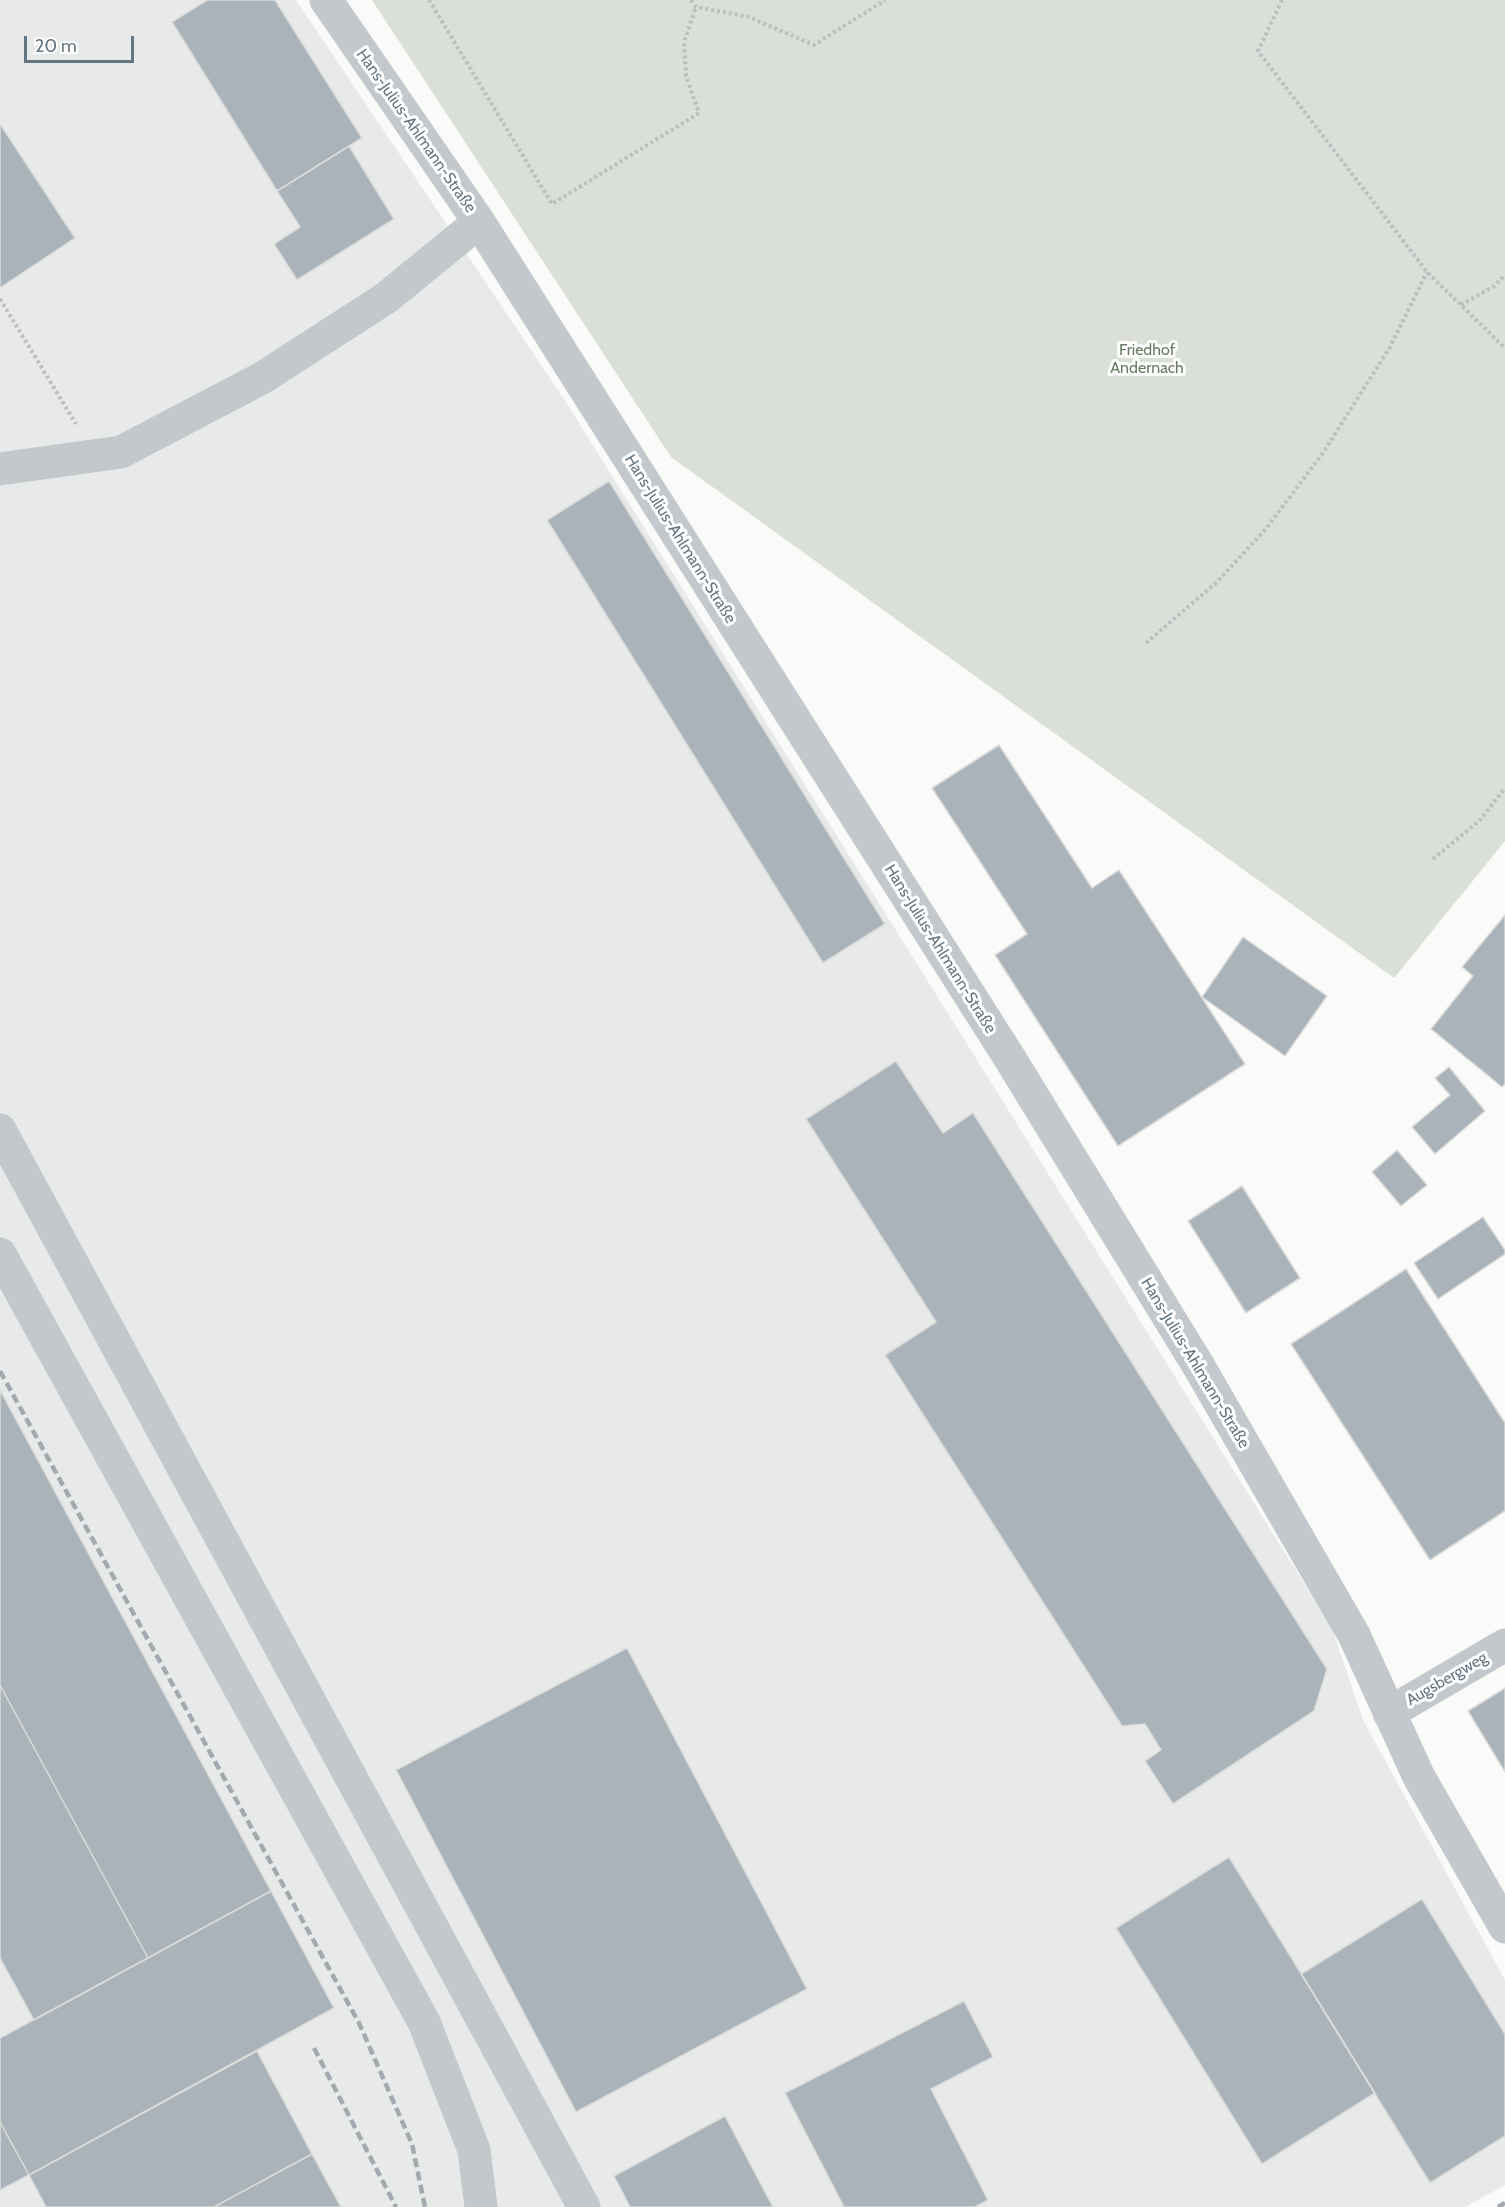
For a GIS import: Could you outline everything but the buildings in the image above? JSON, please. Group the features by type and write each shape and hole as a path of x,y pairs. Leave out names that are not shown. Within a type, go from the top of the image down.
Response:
{"street":[{"name":"Hans-Julius-Ahlmann-Straße","path":"326,0 479,222 1002,1047 1192,1355 1354,1635 1419,1777 1505,1927"},
{"path":"0,469 121,452 262,378 386,298 479,222"},
{"path":"0,1130 584,2207"},
{"path":"0,1254 424,2022 474,2150 481,2207"},
{"name":"Augsbergweg","path":"1389,1713 1505,1645"}],"path":[{"path":"429,0 552,204 699,112 686,76 684,42 696,7"},
{"path":"691,0 696,7 749,17 814,45 885,0"},
{"path":"1280,0 1258,51 1427,272 1505,348"},
{"path":"1146,643 1216,583 1265,530 1323,453 1390,347 1427,272"},
{"path":"1461,305 1494,286 1505,275"},
{"path":"0,299 95,456"},
{"path":"1433,859 1479,820 1505,788"}],"shaded area":[{"path":"0,0 296,0 564,399 1332,1628 1363,1720 1505,1980 1505,2185 1465,2207 0,2207"}],"green space":[{"name":"Friedhof Andernach","path":"372,0 1505,0 1505,841 1394,978 671,457"}],"railway":[{"path":"0,1371 359,2023 412,2144 425,2207"},
{"path":"314,2048 396,2207"},
{"path":"1498,2207 1505,2203"}]}
